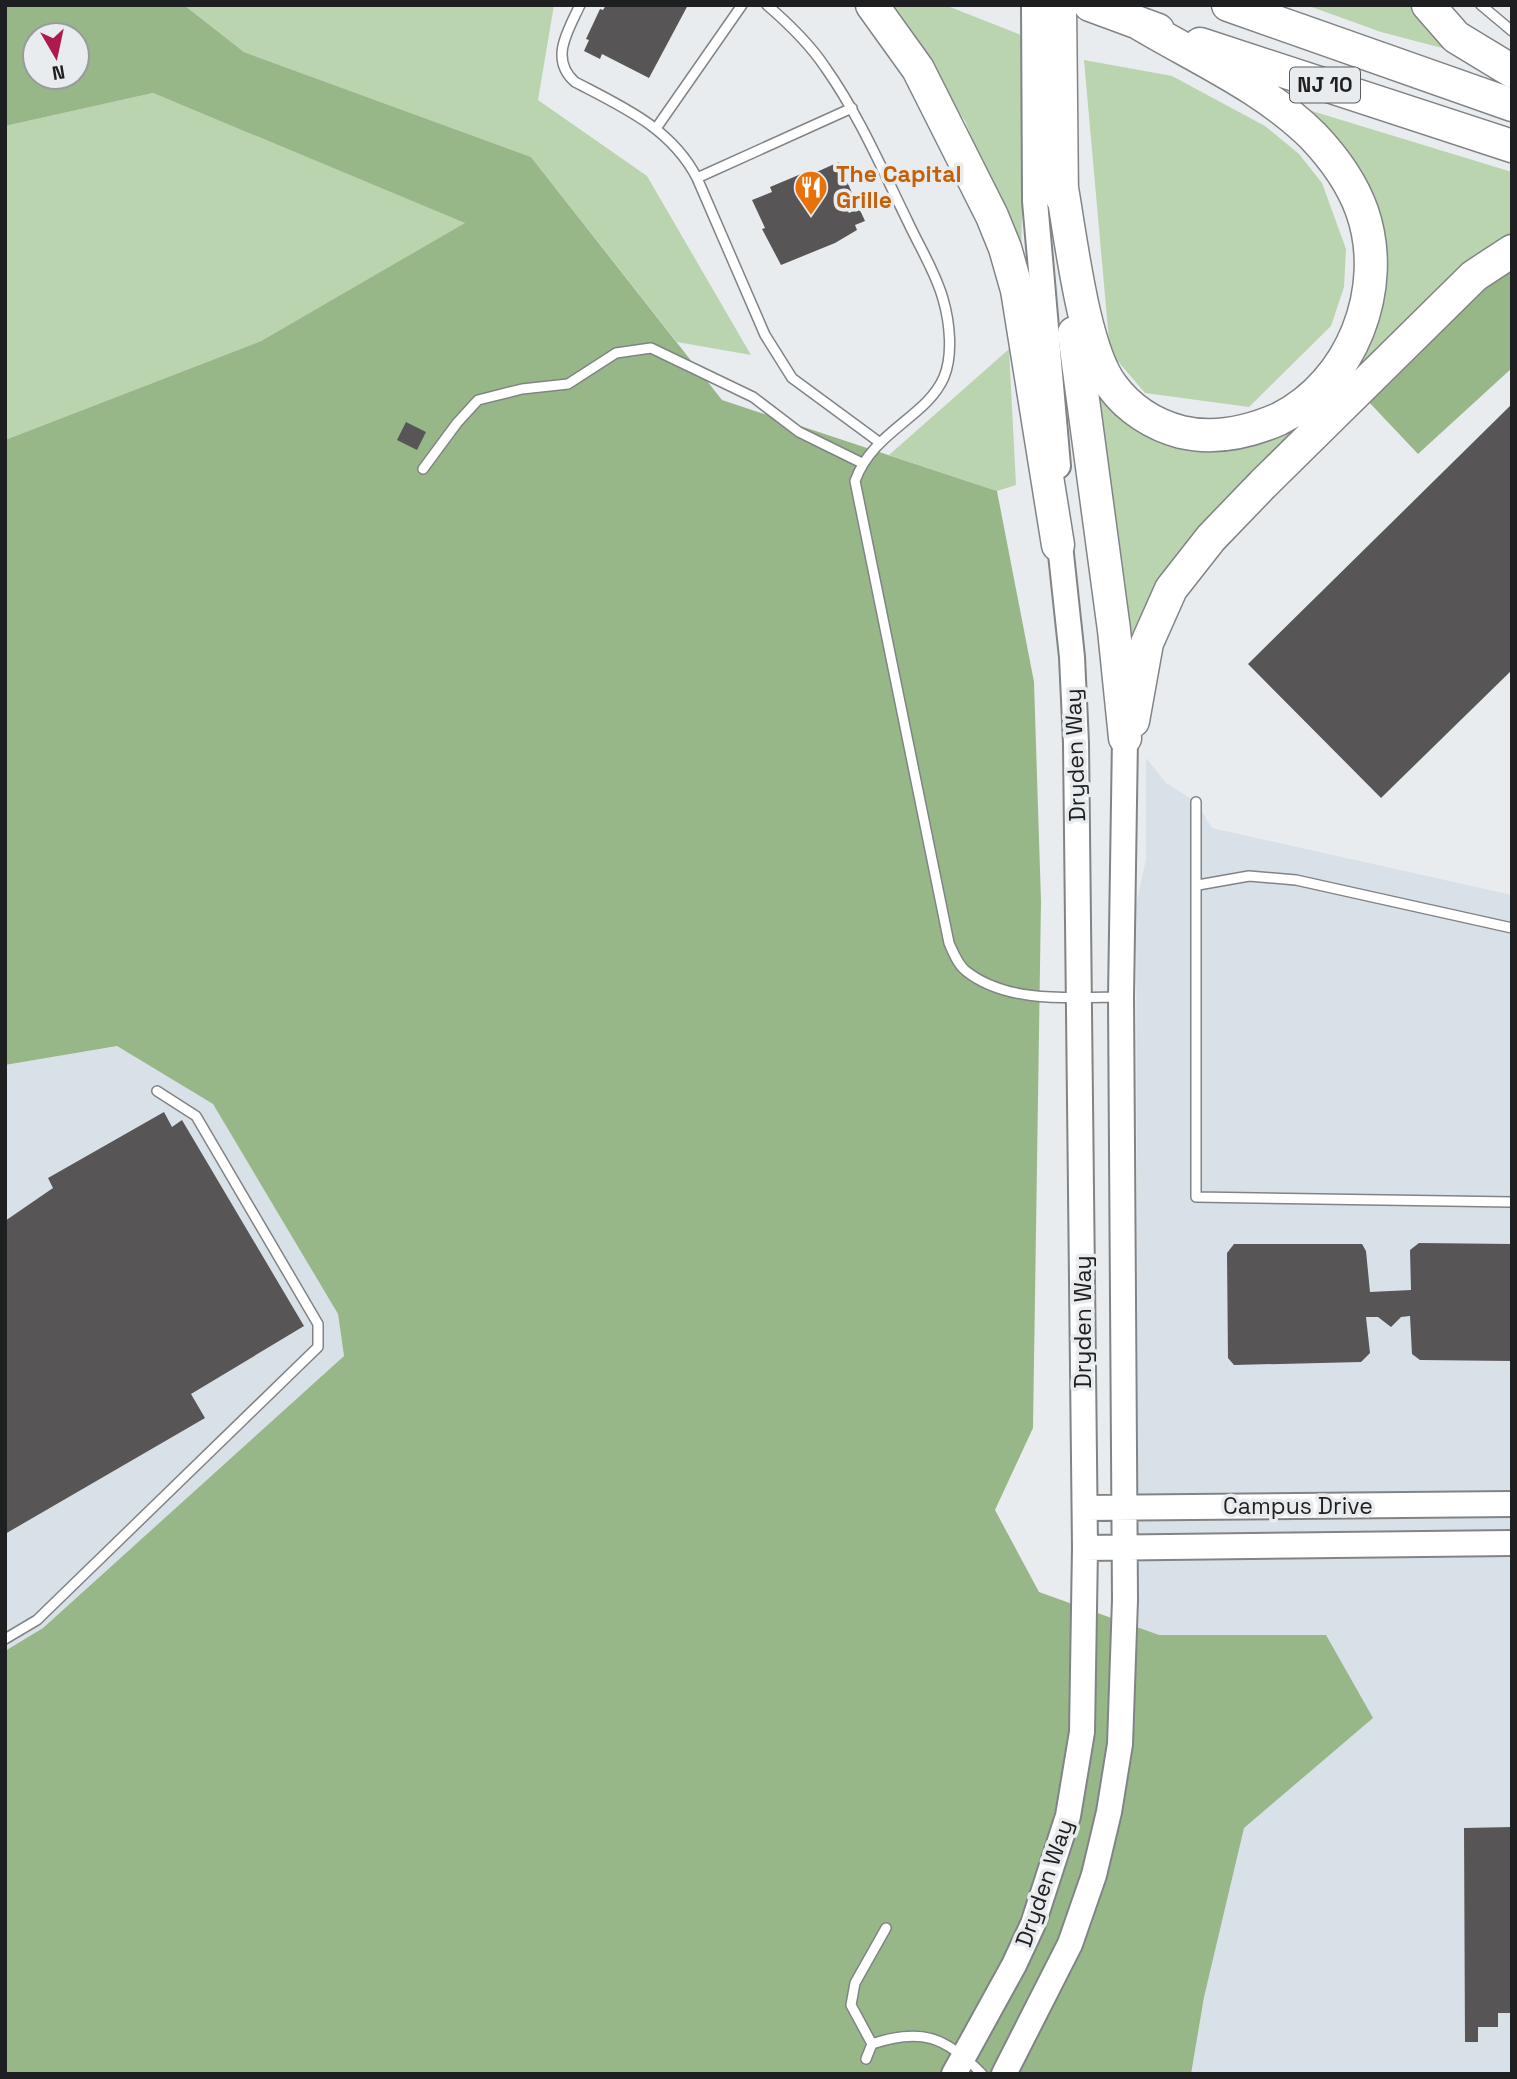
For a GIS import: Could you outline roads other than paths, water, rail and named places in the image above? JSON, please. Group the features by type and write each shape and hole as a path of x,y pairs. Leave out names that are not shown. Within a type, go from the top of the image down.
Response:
{"highway":[{"path":"872,5 928,88 1004,248 1017,290 1058,545"},
{"path":"1060,5 1060,177 1073,327 1114,630 1125,738"},
{"name":"NJ 10","path":"1090,5 1512,146"},
{"name":"NJ 10","path":"1228,5 1512,105"},
{"path":"1428,5 1456,37 1512,71"},
{"path":"1060,177 1088,330 1098,365 1111,385 1137,411 1158,424 1193,434 1241,433 1287,414 1317,392 1334,374 1358,332 1368,297 1370,251 1362,211 1352,189 1312,135 1269,100 1130,20"},
{"path":"1125,738 1136,714 1147,643 1157,615 1171,589 1211,538 1474,276 1512,251"}],"street":[{"name":"Dryden Way","path":"958,2060 1033,1924 1068,1816 1082,1732 1086,1548 1080,998 1073,694 1058,545 1058,465 1035,201 1034,5"},
{"name":"Dryden Way","path":"1004,2074 1070,1944 1094,1875 1109,1812 1120,1744 1124,1546 1121,997 1125,738"},
{"name":"Campus Drive","path":"1085,1508 1512,1504"},
{"name":"Campus Drive","path":"1086,1548 1512,1543"}],"lane":[{"path":"580,5 562,45 566,75 657,127 683,154 697,178 765,335 792,378 879,442"},
{"path":"657,127 742,5"},
{"path":"767,5 805,41 852,108 943,300 950,359 943,380 934,393 879,442 862,463 855,481 948,943 964,970 1000,991 1080,998 1121,997"},
{"path":"1481,5 1512,31"},
{"path":"697,178 852,108"},
{"path":"423,469 478,400 522,389 568,384 616,353 634,348 651,348 753,397 799,432 862,463"},
{"path":"1196,802 1196,1198 1512,1202"},
{"path":"1198,885 1249,876 1296,880 1512,928"},
{"path":"5,1639 37,1620 317,1347 318,1324 196,1116 157,1091"},
{"path":"866,2059 872,2044 851,2004 855,1983 886,1928"},
{"path":"872,2044 914,2034 933,2038 958,2060 982,2074"}],"place":[{"name":"The Capital Grille","path":"811,217"}]}
